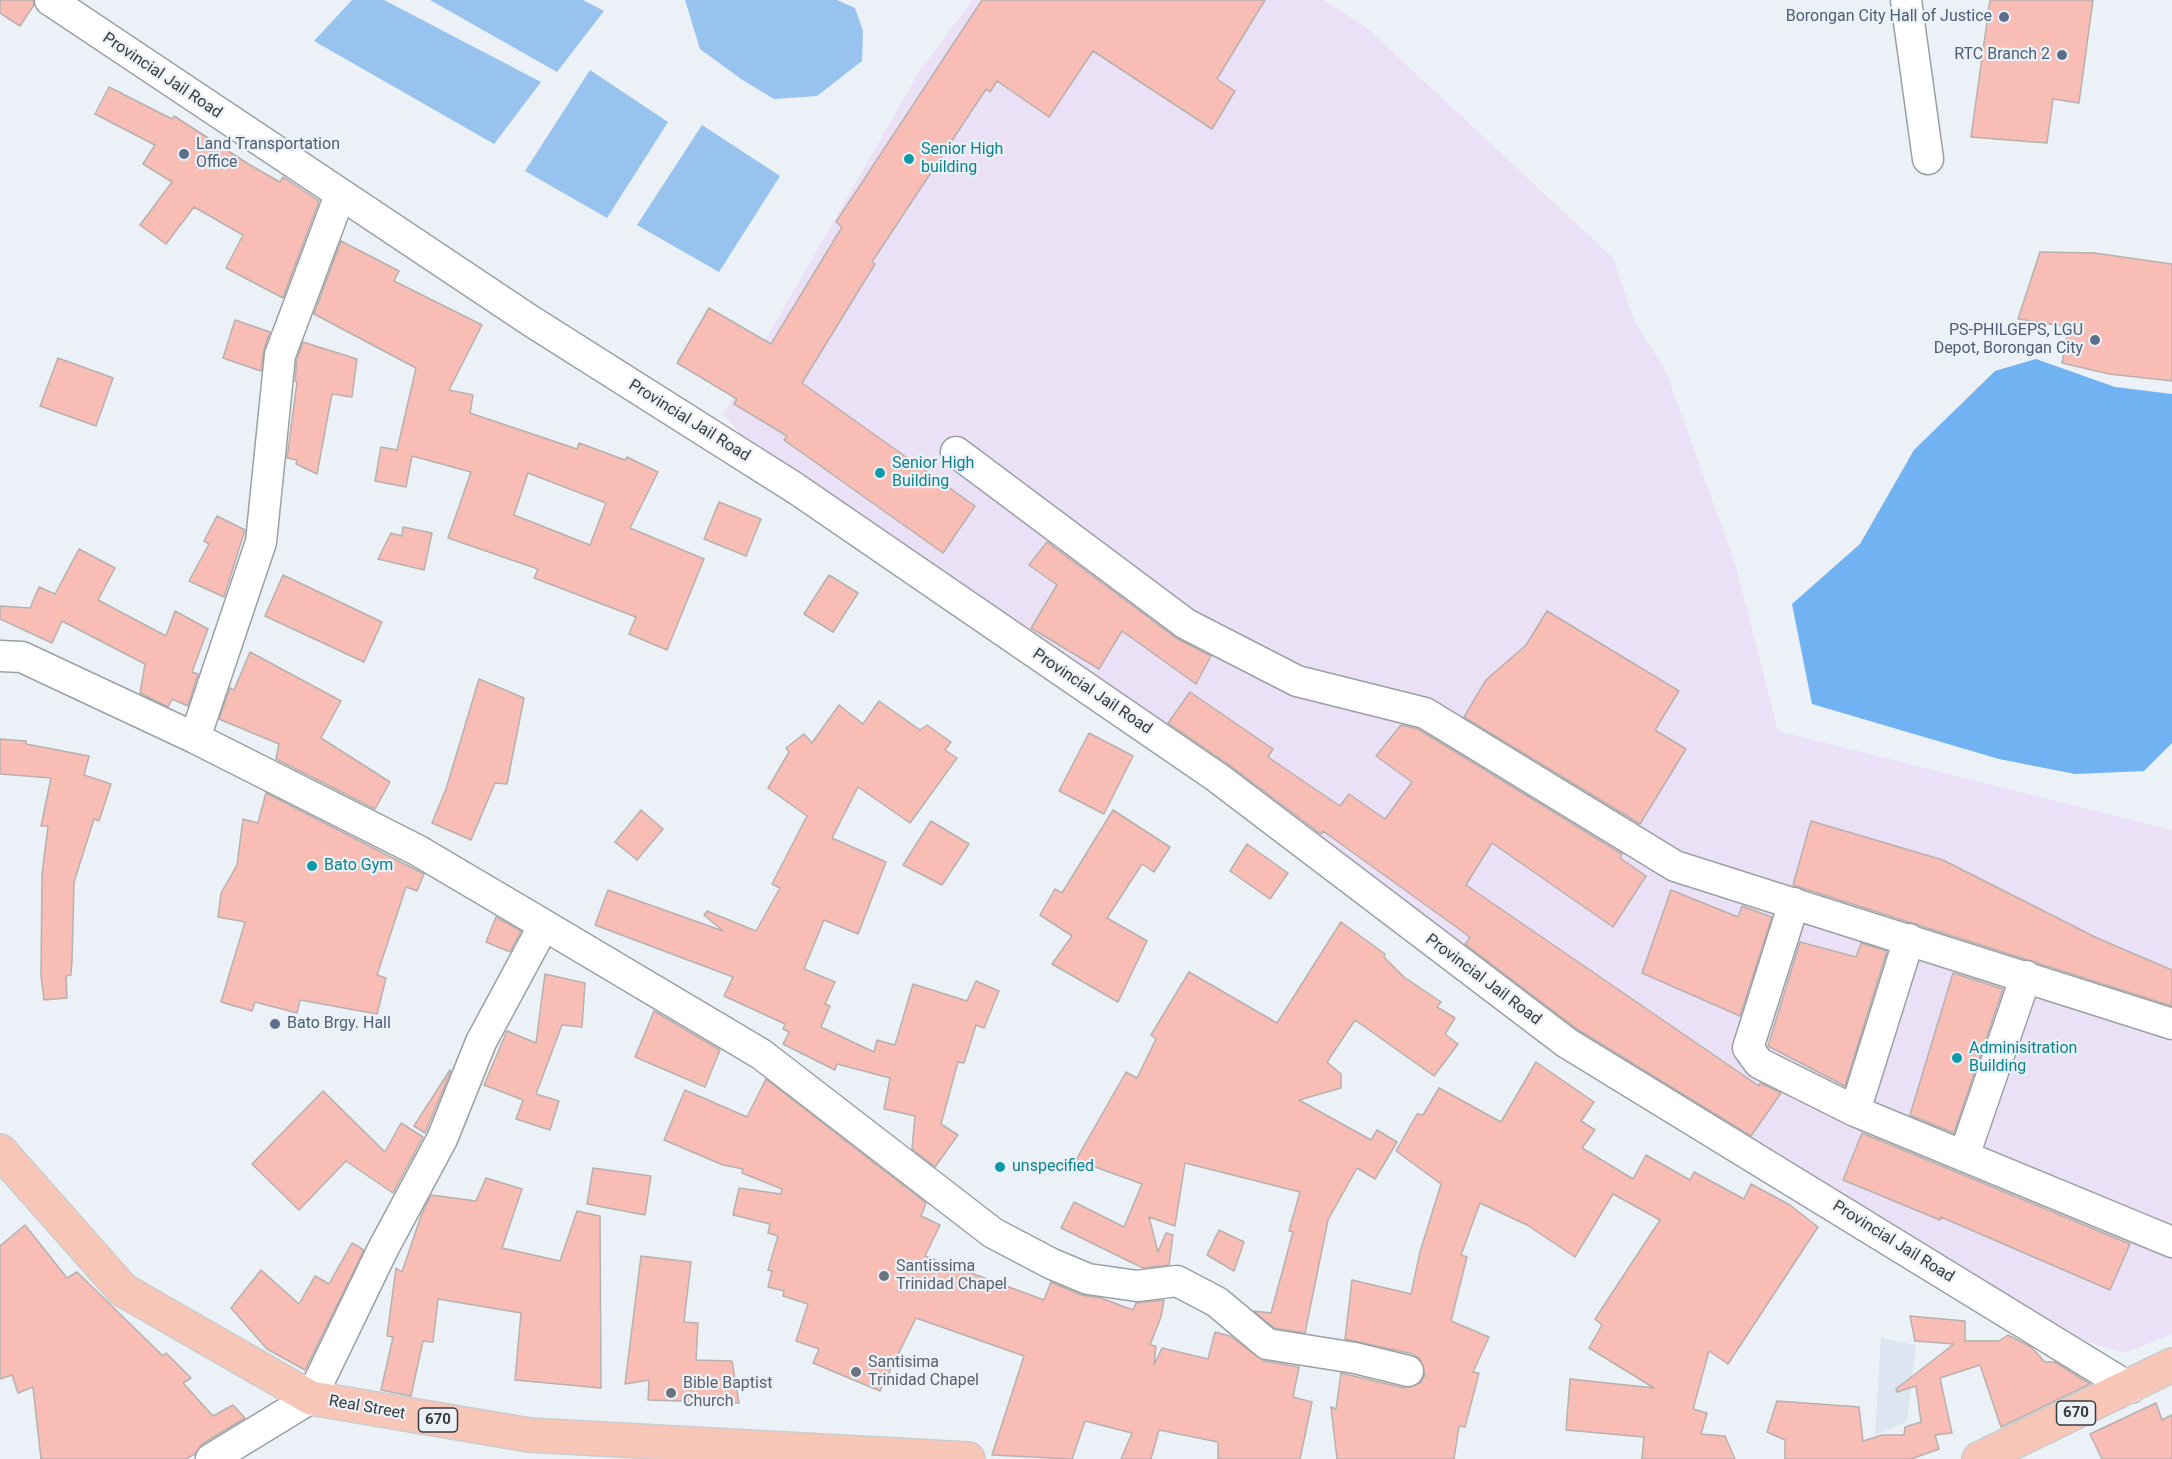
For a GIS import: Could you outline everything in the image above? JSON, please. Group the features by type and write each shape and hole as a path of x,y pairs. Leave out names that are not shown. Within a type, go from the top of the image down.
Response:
{"main road":[{"name":"Real Street","path":"0,1151 123,1290 311,1398 529,1435 968,1459"},
{"name":"670","path":"1979,1459 2130,1388 2172,1365"}],"street":[{"name":"Provincial Jail Road","path":"50,0 531,321 795,488 1208,772 1567,1044 2130,1388"},
{"path":"1906,0 1928,159"},
{"path":"195,738 261,542 280,355 340,195"},
{"path":"956,452 1186,624 1297,681 1425,713 1675,866 2172,1024"},
{"path":"0,656 22,657 195,738 417,850 761,1054 993,1233 1052,1264 1088,1279 1137,1286 1177,1281 1217,1302 1267,1344 1355,1358 1408,1371"},
{"path":"1794,903 1748,1048 1759,1063 1855,1111 2172,1242"},
{"path":"212,1459 311,1398 383,1249 442,1139 482,1042 544,925"},
{"path":"1855,1111 1909,939"},
{"path":"1964,1155 2025,976"}],"shaded area":[{"path":"352,0 384,0 541,82 494,144 314,41"},
{"path":"430,0 583,0 604,11 557,72"},
{"path":"685,0 837,0 855,8 863,31 862,61 817,96 774,99 741,79 700,49"},
{"path":"972,0 1323,0 1367,28 1613,258 1634,320 1666,372 1735,563 1778,731 2172,830 2172,1334 2125,1353 2087,1342 1765,1163 1643,1074 1518,991 750,444 723,414 919,72"},
{"path":"590,70 668,122 607,218 525,171"},
{"path":"702,125 780,176 719,272 637,225"},
{"path":"2036,359 2115,387 2172,394 2172,743 2144,771 2075,774 1999,759 1812,704 1792,604 1860,544 1914,450 1995,371"},
{"path":"1881,1338 1916,1345 1907,1422 1875,1435"}],"building":[{"path":"0,0 33,0 34,5 20,26 0,13"},
{"path":"982,0 1265,0 1217,79 1235,91 1212,129 1093,51 1049,117 997,81 990,92 986,89 872,262 875,264 802,383 975,506 943,553 784,440 787,436 734,404 737,399 677,363 709,308 771,344 842,227 836,222"},
{"path":"1990,0 2093,0 2079,103 2053,99 2047,143 1971,137"},
{"path":"109,87 172,119 174,116 250,165 280,182 283,177 319,201 283,298 226,268 243,235 194,207 166,244 140,225 172,182 143,164 155,145 95,114"},
{"path":"341,241 399,271 394,281 482,325 449,390 473,395 470,413 577,449 579,443 625,460 627,457 658,472 630,528 704,559 667,650 629,634 636,617 534,578 538,569 448,538 471,472 412,456 406,487 375,481 381,447 397,450 416,368 314,314","holes":["528,473 606,503 590,545 514,515"]},
{"path":"2040,252 2094,253 2172,264 2172,381 2109,374 2062,363 2069,327 2018,319"},
{"path":"235,320 270,332 264,349 261,371 223,358"},
{"path":"303,342 357,359 352,397 332,394 317,474 296,464 297,460 287,458 297,382 295,381 297,359"},
{"path":"58,358 113,378 96,426 40,406"},
{"path":"719,502 761,519 746,556 704,539"},
{"path":"217,516 245,530 224,597 189,581 209,544 204,541"},
{"path":"403,527 432,533 424,570 378,559 391,533 402,536"},
{"path":"1047,542 1176,638 1211,656 1196,684 1122,631 1099,669 1031,628 1057,585 1029,565"},
{"path":"79,549 115,568 98,600 166,636 175,611 208,629 192,672 198,674 188,706 172,699 168,707 140,693 145,664 62,621 52,643 0,619 0,606 30,608 39,587 55,594"},
{"path":"283,575 382,622 364,662 265,616"},
{"path":"829,575 858,593 833,632 804,614"},
{"path":"1547,611 1679,691 1655,730 1686,749 1640,824 1464,717 1486,680 1526,645"},
{"path":"250,652 341,701 321,738 390,782 375,809 276,759 279,744 219,719 230,688 234,690"},
{"path":"479,679 524,698 507,784 495,783 471,840 432,823 446,789"},
{"path":"1190,692 1273,749 1268,757 1340,806 1349,794 1385,819 1412,782 1376,756 1401,725 1418,729 1622,854 1620,858 1646,876 1613,927 1492,843 1466,885 1759,1086 1760,1083 1781,1093 1751,1136 1577,1029 1465,944 1470,938 1466,934 1323,831 1321,834 1228,764 1168,723"},
{"path":"879,701 920,730 927,725 951,742 945,750 957,758 910,823 858,787 832,838 886,862 858,934 824,920 804,969 835,982 825,1004 830,1006 821,1027 874,1052 877,1040 895,1045 913,984 967,1001 976,981 999,991 984,1028 976,1025 964,1063 958,1062 941,1124 958,1135 935,1167 912,1149 915,1116 884,1109 890,1078 837,1064 835,1070 783,1044 789,1032 783,1029 785,1024 724,996 733,977 595,925 608,890 723,931 704,915 707,911 756,931 780,888 772,884 807,816 768,788 789,752 786,748 804,734 812,743 839,705 863,724"},
{"path":"1089,733 1133,756 1104,814 1059,791"},
{"path":"0,739 26,741 26,744 89,756 84,775 111,784 99,821 94,819 74,882 72,961 71,975 66,976 67,998 44,1000 41,976 42,874 48,826 41,826 51,778 0,774"},
{"path":"266,793 424,874 417,891 406,887 377,975 386,978 377,1014 300,1000 297,1013 255,1002 252,1011 221,1002 245,922 218,917 221,893 237,865 243,819 258,823"},
{"path":"641,810 663,829 637,860 615,842"},
{"path":"1113,810 1170,847 1154,872 1142,864 1107,918 1147,941 1118,1002 1052,964 1072,936 1040,915 1055,889 1062,893"},
{"path":"931,821 969,844 942,885 903,865"},
{"path":"1811,821 1943,860 2097,938 2172,970 2172,1006 1793,885"},
{"path":"1247,844 1288,873 1270,899 1230,871"},
{"path":"1671,890 1738,917 1742,906 1772,917 1740,1016 1642,973"},
{"path":"496,917 521,931 510,952 486,942"},
{"path":"1341,922 1385,954 1384,957 1404,977 1441,1002 1437,1007 1455,1018 1445,1034 1458,1044 1434,1076 1355,1020 1327,1062 1341,1074 1341,1088 1299,1100 1371,1140 1377,1130 1397,1142 1375,1179 1357,1168 1328,1220 1305,1333 1274,1328 1254,1311 1271,1313 1293,1232 1289,1231 1300,1192 1185,1163 1175,1226 1149,1217 1158,1252 1166,1233 1173,1235 1169,1265 1143,1268 1061,1228 1074,1202 1124,1227 1142,1184 1076,1160 1126,1072 1137,1078 1156,1039 1151,1035 1189,972 1277,1023"},
{"path":"1800,942 1856,957 1861,943 1887,951 1845,1086 1768,1046"},
{"name":"Adminisitration Building","path":"1953,973 2003,989 1954,1133 1910,1115"},
{"path":"545,974 585,983 582,1027 562,1025 536,1094 559,1101 550,1130 516,1119 523,1100 484,1085 507,1031 536,1043"},
{"path":"654,1011 720,1050 705,1087 635,1057"},
{"path":"1536,1062 1594,1102 1581,1121 1595,1130 1582,1148 1633,1179 1646,1155 1690,1180 1694,1172 1744,1199 1751,1184 1790,1205 1818,1227 1728,1364 1709,1351 1693,1409 1707,1413 1701,1434 1725,1436 1735,1459 1642,1459 1644,1437 1566,1430 1570,1379 1654,1388 1589,1348 1602,1325 1595,1319 1660,1220 1613,1194 1575,1257 1527,1225 1480,1203 1461,1255 1467,1257 1451,1321 1489,1337 1473,1372 1479,1373 1465,1427 1459,1426 1454,1459 1337,1459 1331,1407 1336,1409 1341,1373 1404,1388 1420,1383 1425,1375 1420,1359 1413,1354 1345,1339 1352,1280 1411,1294 1420,1252 1441,1184 1396,1151 1417,1114 1423,1115 1439,1088 1501,1122"},
{"path":"451,1071 425,1133 414,1126"},
{"path":"766,1079 926,1203 921,1216 940,1225 925,1256 1044,1300 1051,1282 1081,1295 1101,1298 1133,1310 1136,1303 1164,1300 1161,1317 1150,1345 1156,1346 1154,1365 1162,1348 1208,1359 1215,1332 1230,1336 1264,1361 1299,1367 1293,1397 1312,1402 1300,1459 1218,1459 1218,1442 1159,1430 1151,1459 1121,1459 1132,1433 1085,1421 1072,1459 992,1455 1024,1356 916,1318 880,1391 813,1363 819,1349 796,1341 808,1304 783,1296 784,1291 768,1287 772,1271 768,1270 778,1236 768,1233 770,1224 733,1215 739,1188 781,1194 782,1189 742,1173 743,1169 723,1165 664,1140 685,1090 747,1117"},
{"path":"323,1091 385,1152 401,1123 423,1137 393,1193 346,1161 299,1210 252,1164"},
{"path":"1862,1133 2130,1244 2110,1290 1941,1217 1940,1220 1843,1180"},
{"path":"593,1168 651,1176 645,1215 587,1204"},
{"path":"486,1178 522,1189 502,1248 560,1261 577,1211 600,1216 601,1388 515,1380 521,1313 438,1299 433,1342 423,1341 411,1396 381,1390 393,1337 387,1336 396,1268 402,1272 422,1213 431,1195 476,1201"},
{"path":"25,1225 67,1278 77,1272 163,1356 166,1353 191,1378 183,1383 213,1416 233,1405 245,1418 202,1444 195,1454 186,1459 41,1459 33,1387 18,1393 12,1375 0,1379 0,1246"},
{"path":"1219,1230 1244,1242 1234,1271 1207,1255"},
{"path":"352,1243 364,1250 305,1370 267,1349 231,1308 261,1270 299,1304 315,1276 329,1284"},
{"path":"641,1256 691,1262 684,1322 698,1323 696,1360 732,1361 739,1403 648,1400 649,1380 625,1384"},
{"path":"1910,1316 1965,1321 1965,1341 1999,1341 2008,1335 2031,1347 2045,1362 2055,1362 2090,1384 2001,1427 1980,1365 1940,1378 1952,1433 1935,1435 1939,1449 1911,1459 1785,1459 1785,1440 1767,1432 1777,1401 1859,1407 1863,1441 1882,1435 1904,1435 1905,1427 1921,1422 1916,1386 1897,1392 1896,1389 1954,1344 1915,1341"},
{"path":"2156,1403 2162,1420 2172,1415 2172,1459 2102,1459 2090,1434"}],"place":[{"name":"Borongan City Hall of Justice","path":"2004,17"},
{"name":"RTC Branch 2","path":"2062,55"},
{"name":"Land Transportation Office","path":"184,154"},
{"name":"Senior High building","path":"909,159"},
{"name":"PS-PHILGEPS, LGU Depot, Borongan City","path":"2095,340"},
{"name":"Senior High Building","path":"880,473"},
{"name":"Bato Gym","path":"312,866"},
{"name":"Bato Brgy. Hall","path":"275,1024"},
{"name":"Adminisitration Building","path":"1957,1058"},
{"name":"unspecified","path":"1000,1167"},
{"name":"Santissima Trinidad Chapel","path":"884,1276"},
{"name":"Santisima Trinidad Chapel","path":"856,1372"},
{"name":"Bible Baptist Church","path":"671,1393"}]}
